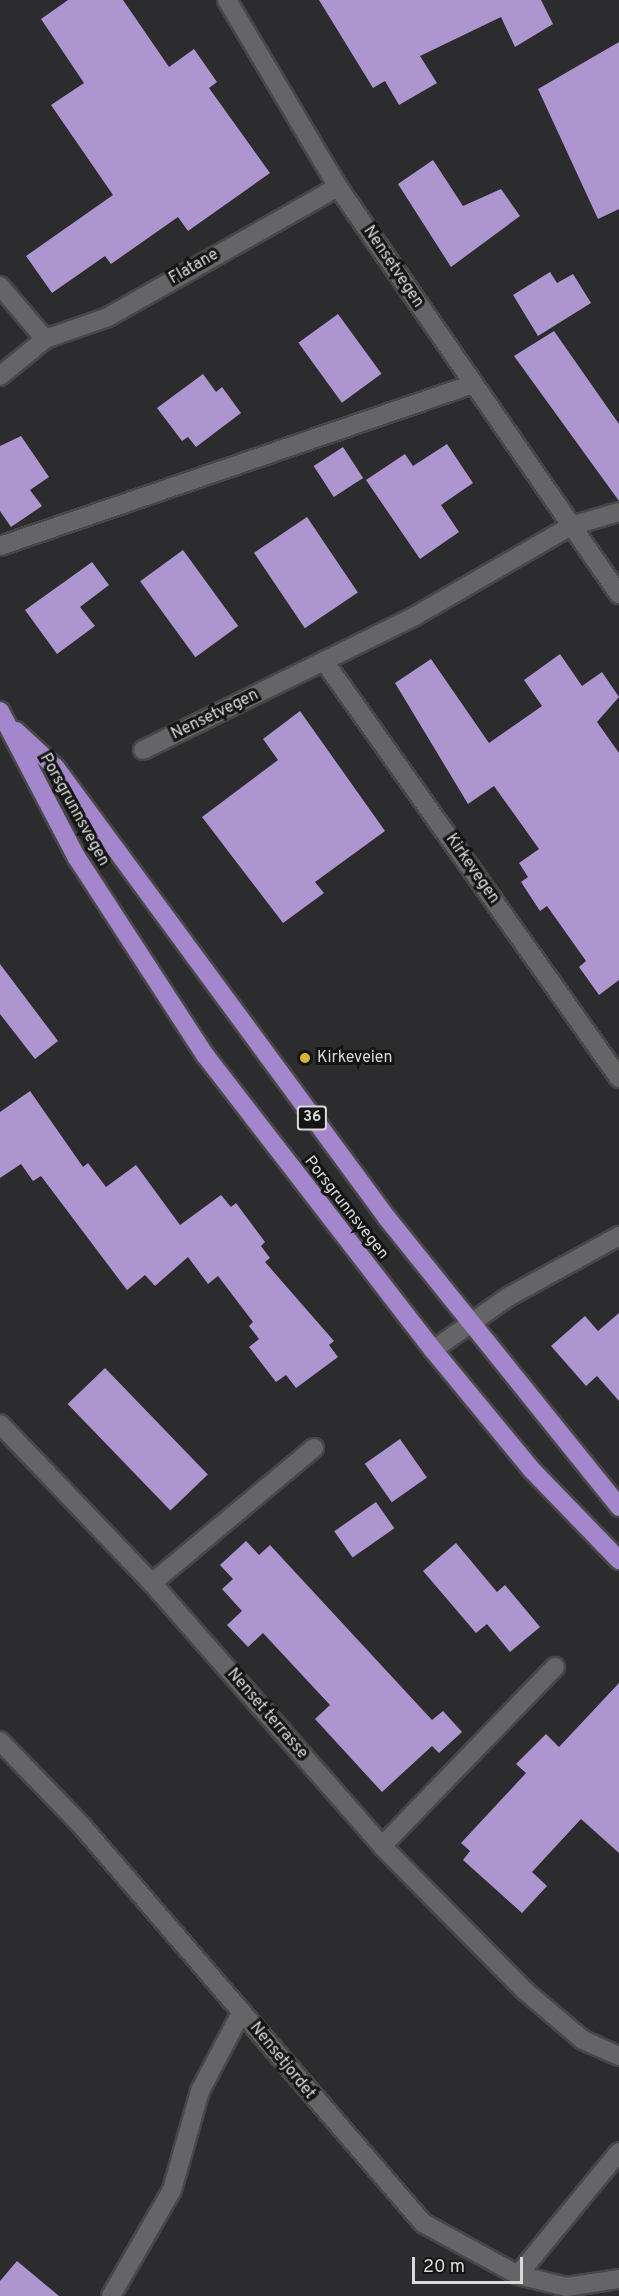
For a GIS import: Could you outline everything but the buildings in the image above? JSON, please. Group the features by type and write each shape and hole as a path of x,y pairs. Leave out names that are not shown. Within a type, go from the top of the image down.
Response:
{"highway":[{"name":"Porsgrunnsvegen","path":"0,711 11,726 56,768 212,986 469,1321 619,1507"},
{"name":"Porsgrunnsvegen","path":"11,726 45,803 164,995 433,1350 531,1469 619,1560"}],"street":[{"name":"Nensetvegen","path":"227,0 338,187 619,595"},
{"name":"Flatane","path":"0,376 45,339 108,317 338,187"},
{"path":"0,286 45,339"},
{"path":"0,546 473,384"},
{"path":"571,526 619,512"},
{"name":"Nensetvegen","path":"143,750 324,660 571,526"},
{"name":"Kirkevegen","path":"324,660 619,1078"},
{"path":"433,1350 469,1321 619,1236"},
{"name":"Nenset terrasse","path":"0,1424 152,1583 382,1846 525,1991 583,2040 619,2056"},
{"path":"152,1583 314,1448"},
{"path":"382,1846 555,1667"},
{"name":"Nensetjordet","path":"0,1741 81,1824 423,2223 518,2275 566,2287 619,2279"},
{"path":"111,2296 172,2190 200,2091 242,2011"},
{"path":"518,2275 619,2152"}],"place":[{"name":"Kirkeveien","path":"305,1058"}]}
